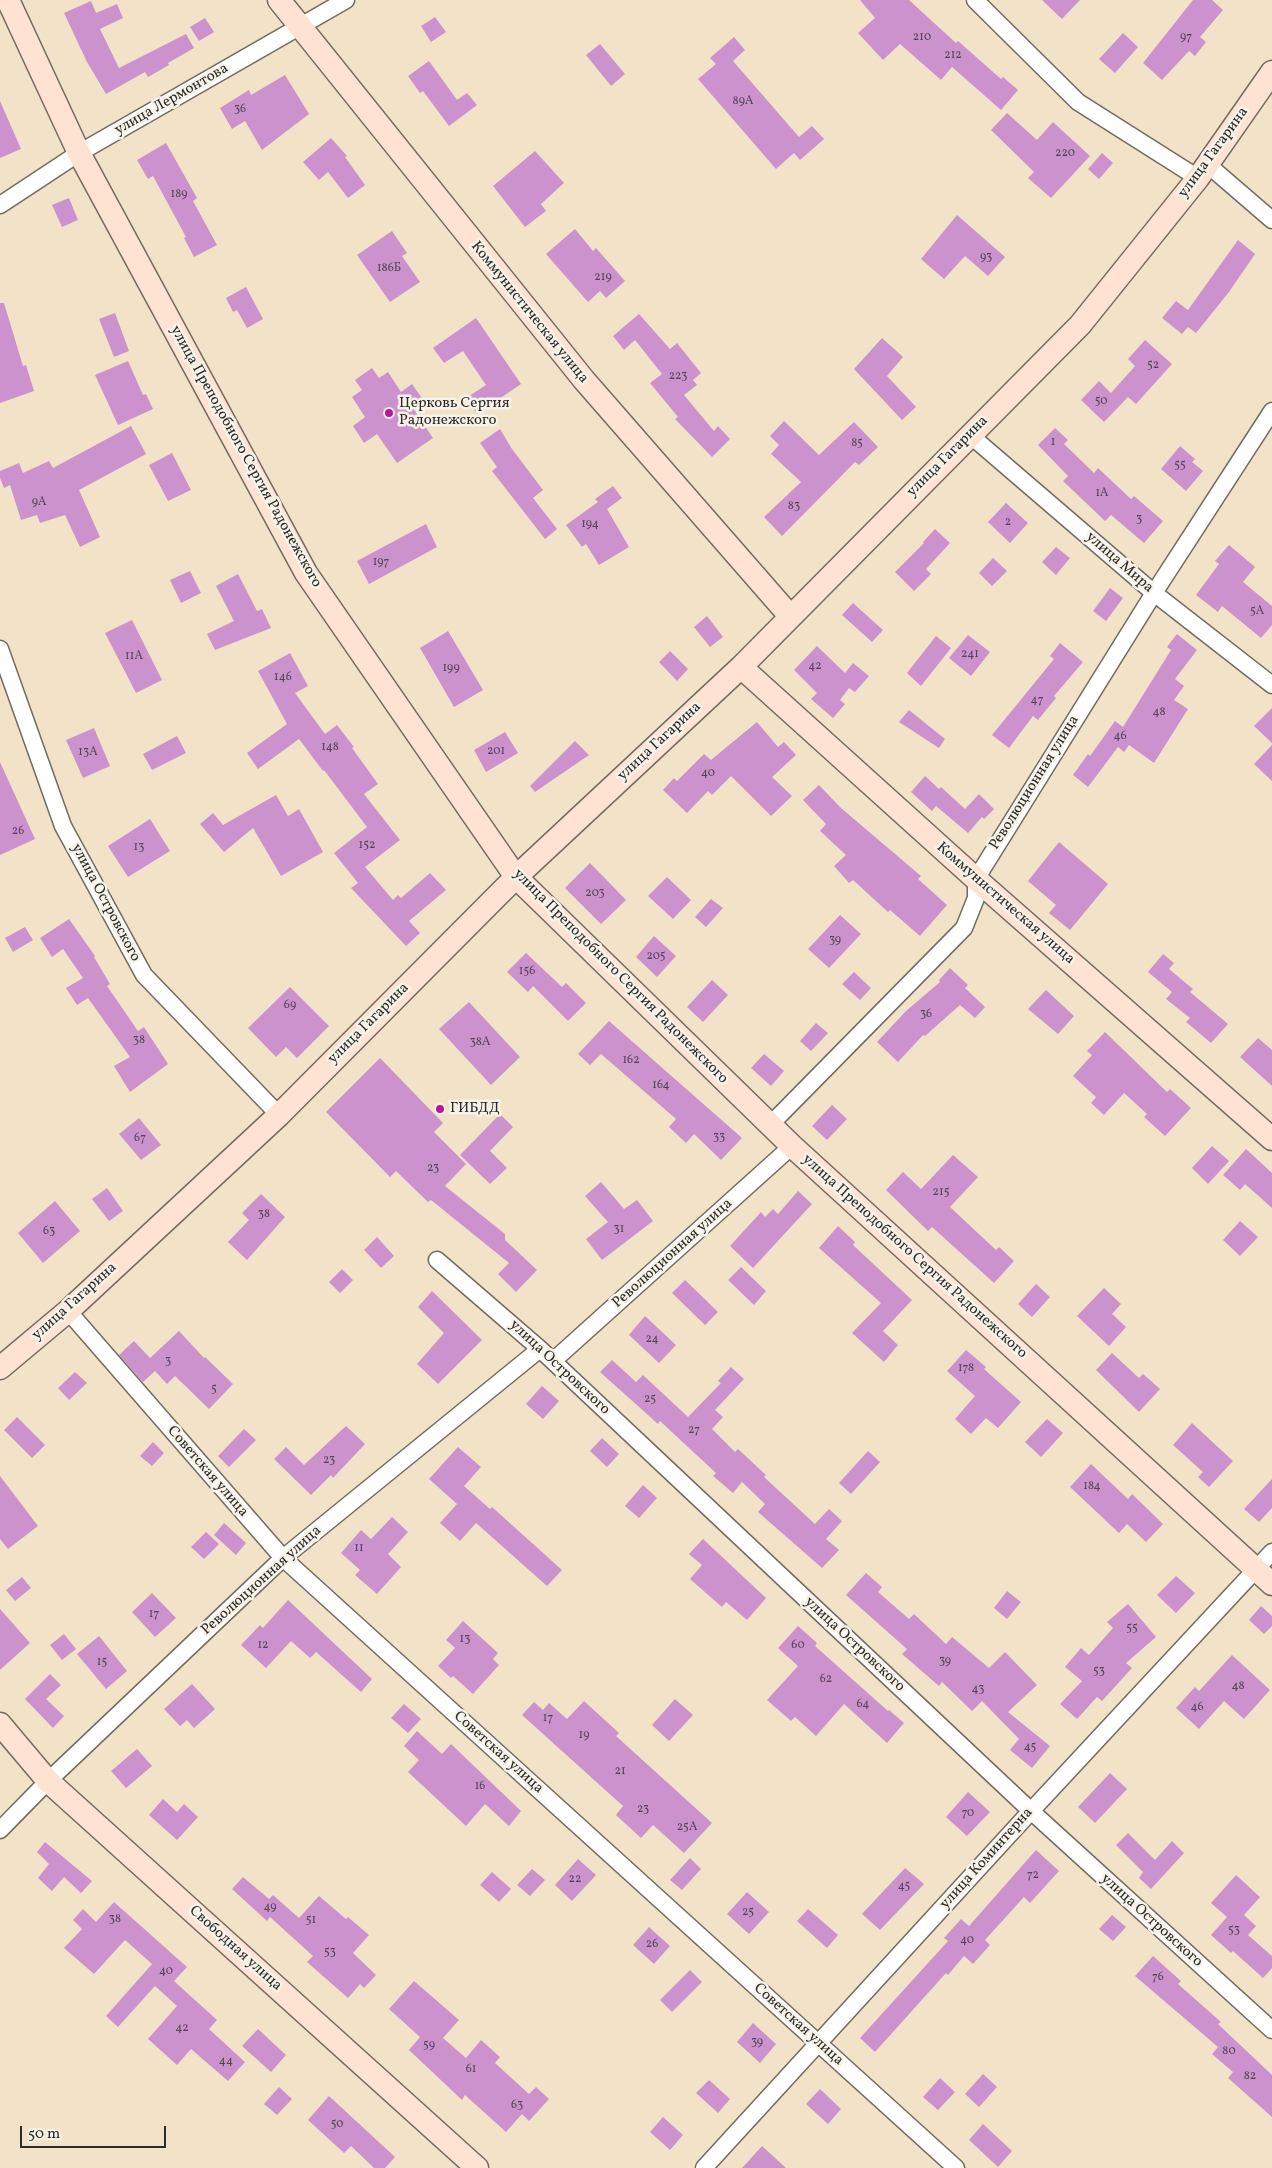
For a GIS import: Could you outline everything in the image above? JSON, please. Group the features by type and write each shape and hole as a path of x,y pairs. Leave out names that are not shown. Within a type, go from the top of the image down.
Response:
{"street":[{"name":"улица Преподобного Сергия Радонежского","path":"8,0 79,153 306,573 516,877 792,1146 1272,1584"},
{"name":"Коммунистическая улица","path":"279,0 584,380 790,616"},
{"name":"улица Лермонтова","path":"0,204 79,153 346,0"},
{"path":"975,0 1078,102 1203,171 1272,220"},
{"name":"улица Гагарина","path":"0,1368 68,1311 279,1114 516,877 741,667 1080,325 1203,171 1272,72"},
{"name":"Революционная улица","path":"770,1125 964,928 976,898 976,879 1154,593 1272,412"},
{"name":"улица Мира","path":"970,435 1154,593 1272,685"},
{"name":"улица Островского","path":"0,649 63,826 144,975 279,1114"},
{"name":"Коммунистическая улица","path":"741,667 976,879 1272,1139"},
{"name":"Революционная улица","path":"553,1361 792,1146"},
{"name":"улица Островского","path":"437,1260 540,1349 1031,1811 1272,2030"},
{"name":"Советская улица","path":"68,1311 282,1558 956,2168"},
{"name":"Революционная улица","path":"0,1830 48,1781 282,1558 540,1349"},
{"name":"улица Коминтерна","path":"704,2168 1031,1811 1272,1552"},
{"name":"Свободная улица","path":"0,1724 48,1781 477,2168"}],"building":[{"path":"860,0 909,0 956,43 958,41 1001,79 1003,77 1018,90 1001,110 952,67 941,80 900,44 883,60 858,33 875,18"},
{"path":"1042,0 1080,0 1062,19"},
{"path":"1193,0 1212,0 1223,10 1200,37 1206,42 1195,56 1189,51 1162,80 1143,63"},
{"path":"91,1 96,13 117,4 123,18 100,29 119,68 186,34 194,48 148,77 145,72 106,94 87,62 64,13"},
{"path":"435,17 446,32 431,42 421,26"},
{"path":"205,18 214,32 199,41 190,27"},
{"path":"1123,33 1138,47 1115,73 1099,59"},
{"path":"734,37 745,50 733,61 799,137 812,126 824,139 800,160 794,153 776,169 698,79 716,64 710,58"},
{"path":"600,44 625,74 611,86 586,55"},
{"path":"429,61 457,100 467,93 477,105 449,126 423,91 420,93 408,76"},
{"path":"285,75 309,114 262,150 245,121 232,129 220,108 249,90 251,95"},
{"path":"0,101 21,149 0,158"},
{"path":"1007,113 1037,140 1053,122 1090,156 1051,198 1028,178 1034,172 991,130"},
{"path":"331,138 347,156 345,157 365,185 348,198 328,172 319,180 303,162"},
{"path":"166,143 197,198 193,201 217,245 194,257 184,238 186,237 153,176 148,179 137,160"},
{"path":"535,151 564,183 541,204 546,211 525,227 493,186"},
{"path":"1102,153 1113,163 1099,179 1088,169"},
{"path":"69,198 78,220 62,227 52,205"},
{"path":"957,215 1005,257 988,276 965,256 944,279 921,259"},
{"path":"575,229 593,251 596,248 625,281 606,298 600,291 588,302 546,254"},
{"path":"392,231 407,253 402,256 420,282 390,302 357,255"},
{"path":"1238,240 1255,254 1229,292 1196,333 1188,327 1182,334 1162,318 1176,301 1188,310"},
{"path":"246,287 263,319 247,328 237,310 233,312 226,298"},
{"path":"0,303 4,303 23,366 26,365 34,391 0,403"},
{"path":"115,313 129,351 114,357 99,319"},
{"path":"639,314 670,349 677,343 701,373 693,380 697,385 684,395 714,431 718,426 730,439 712,457 675,419 678,417 650,383 662,374 635,340 624,350 613,336"},
{"path":"476,318 521,384 477,414 466,398 486,385 463,351 444,363 433,348"},
{"path":"882,338 903,357 887,376 916,407 902,420 854,369"},
{"path":"1145,340 1172,364 1136,404 1128,397 1104,422 1081,400 1099,381 1111,393 1135,366 1128,359"},
{"path":"128,361 143,395 146,394 153,409 118,425 95,375"},
{"name":"Церковь Сергия Радонежского","path":"372,368 379,378 388,372 401,392 412,384 424,401 413,408 433,438 397,463 377,434 364,443 353,426 365,417 352,397 362,390 355,380"},
{"path":"784,421 819,455 854,422 878,447 859,465 855,462 782,536 764,517 801,482 771,454 779,445 770,436"},
{"path":"131,426 146,454 79,490 100,537 80,547 65,515 40,523 37,515 21,520 10,485 4,488 0,478 0,471 19,463 23,473 49,461 53,468"},
{"path":"1055,428 1068,440 1064,444 1094,473 1098,468 1131,499 1134,496 1163,521 1144,543 1111,515 1105,521 1063,481 1068,476 1038,445"},
{"path":"500,429 512,449 543,490 533,498 557,529 545,539 492,471 497,467 480,443"},
{"path":"1180,446 1195,459 1192,462 1203,471 1186,491 1161,469"},
{"path":"172,453 191,490 168,501 149,465"},
{"path":"613,486 622,498 607,509 629,547 599,565 586,544 582,547 566,525 598,502 595,499"},
{"path":"1006,503 1028,523 1010,543 988,522"},
{"path":"426,524 437,547 369,584 357,561"},
{"path":"935,529 950,543 926,569 931,574 914,591 895,572"},
{"path":"1229,545 1255,567 1243,582 1272,606 1272,625 1261,638 1222,606 1218,612 1196,595 1219,564 1215,561"},
{"path":"1056,547 1070,558 1056,575 1042,562"},
{"path":"993,558 1007,571 992,586 979,573"},
{"path":"190,571 201,593 181,603 170,580"},
{"path":"238,574 257,611 262,609 271,628 215,650 207,634 234,621 216,586"},
{"path":"1110,588 1123,598 1106,621 1093,611"},
{"path":"853,603 883,630 872,642 842,615"},
{"path":"707,616 723,637 710,647 694,627"},
{"path":"132,620 162,680 136,693 105,633"},
{"path":"448,631 483,690 454,707 420,648"},
{"path":"1177,634 1197,650 1175,679 1184,686 1174,700 1188,709 1154,763 1129,745 1124,752 1118,747 1088,787 1073,775 1088,754 1090,756 1115,721 1123,727 1171,650 1167,647"},
{"path":"968,635 990,652 971,676 949,658"},
{"path":"936,636 951,648 921,686 907,673"},
{"path":"1060,643 1083,662 1054,696 1056,698 1038,720 1033,716 1009,748 992,735 1054,659 1050,656"},
{"path":"817,646 845,673 853,663 869,676 855,692 849,688 840,700 845,704 833,718 811,699 817,693 794,670"},
{"path":"670,651 688,669 677,681 659,662"},
{"path":"290,653 308,686 295,693 325,734 337,725 354,747 352,748 378,784 364,794 400,840 365,867 393,900 398,895 401,898 430,873 446,890 409,921 420,933 406,946 351,888 358,883 334,853 367,827 299,739 258,769 247,753 287,724 258,671"},
{"path":"1272,708 1272,743 1254,726"},
{"path":"909,710 945,739 939,748 899,722"},
{"path":"757,722 778,747 784,742 796,755 772,777 792,796 771,816 731,776 712,795 708,791 687,813 663,790 674,778 677,781 704,754 711,760"},
{"path":"94,728 110,766 83,778 66,740"},
{"path":"505,732 518,753 486,772 474,750"},
{"path":"177,736 186,753 152,770 143,754"},
{"path":"575,741 589,755 535,792 530,786"},
{"path":"1272,745 1272,781 1254,764"},
{"path":"0,762 35,839 0,855"},
{"path":"925,776 939,789 941,787 965,809 979,794 994,809 984,819 982,817 968,833 936,806 932,811 911,792"},
{"path":"819,785 841,808 921,876 918,879 947,905 920,936 890,910 888,912 853,880 849,883 834,866 846,855 820,831 826,824 803,800"},
{"path":"276,795 288,816 299,809 323,852 281,876 253,828 224,852 200,824 213,813 223,825"},
{"path":"150,819 170,851 128,877 108,846"},
{"path":"1059,842 1108,884 1070,930 1049,913 1056,905 1028,881"},
{"path":"590,863 626,900 601,924 565,888"},
{"path":"667,877 691,900 673,919 648,896"},
{"path":"711,899 723,908 706,927 695,917"},
{"path":"840,915 861,934 829,968 808,949"},
{"path":"69,919 95,956 110,984 107,986 138,1031 144,1027 168,1064 130,1092 114,1066 130,1057 88,998 77,1005 66,988 83,978 63,949 52,957 40,938"},
{"path":"25,927 33,940 13,952 5,938"},
{"path":"654,936 676,956 657,977 636,957"},
{"path":"526,953 562,987 566,983 586,1003 568,1021 533,986 528,992 507,972"},
{"path":"1163,954 1174,963 1169,969 1193,989 1190,992 1228,1024 1211,1043 1186,1022 1190,1018 1166,999 1172,992 1148,972"},
{"path":"950,968 968,985 965,988 985,1007 975,1018 960,1005 925,1036 923,1035 898,1062 877,1042 906,1011 940,982 939,980"},
{"path":"854,972 871,988 860,1000 842,984"},
{"path":"712,980 728,995 703,1022 687,1007"},
{"path":"290,987 329,1026 297,1058 286,1047 276,1057 248,1028"},
{"path":"1046,990 1074,1016 1058,1034 1028,1009"},
{"path":"469,1002 520,1057 491,1085 439,1029"},
{"path":"609,1021 742,1138 721,1160 694,1134 686,1143 669,1127 676,1119 601,1054 590,1065 578,1054"},
{"path":"816,1023 828,1033 811,1051 800,1041"},
{"path":"1105,1032 1167,1092 1170,1089 1191,1108 1165,1136 1144,1117 1147,1114 1124,1093 1104,1115 1091,1103 1096,1097 1073,1076 1092,1055 1087,1051"},
{"path":"1258,1038 1272,1050 1272,1086 1240,1057"},
{"path":"764,1054 784,1071 771,1086 751,1068"},
{"path":"380,1058 443,1123 434,1132 466,1164 445,1186 505,1234 505,1240 537,1270 516,1292 498,1274 509,1263 431,1200 428,1202 396,1171 390,1177 326,1112"},
{"path":"832,1105 847,1119 827,1140 812,1126"},
{"path":"500,1114 513,1127 490,1151 507,1168 490,1184 460,1155"},
{"path":"139,1118 161,1145 141,1160 119,1134"},
{"path":"1212,1146 1229,1161 1208,1184 1192,1168"},
{"path":"1246,1149 1272,1173 1272,1208 1245,1184 1240,1190 1223,1175"},
{"path":"953,1155 978,1177 950,1207 996,1250 999,1247 1014,1261 994,1283 932,1227 928,1231 886,1190 903,1172 921,1189"},
{"path":"601,1182 624,1209 637,1200 653,1221 602,1260 586,1239 608,1222 585,1196"},
{"path":"107,1188 123,1211 109,1221 92,1199"},
{"path":"798,1191 812,1204 753,1268 730,1246 761,1212 765,1217 773,1209 778,1214"},
{"path":"261,1194 285,1217 247,1260 228,1242 249,1220 242,1213"},
{"path":"55,1201 80,1231 43,1263 18,1233"},
{"path":"1240,1221 1258,1237 1240,1256 1223,1240"},
{"path":"838,1226 855,1242 853,1245 912,1300 883,1331 898,1345 884,1362 852,1333 881,1303 819,1248"},
{"path":"377,1237 394,1256 381,1268 364,1250"},
{"path":"741,1267 766,1291 754,1305 728,1280"},
{"path":"342,1269 353,1280 340,1293 329,1282"},
{"path":"685,1280 718,1312 705,1325 672,1293"},
{"path":"1036,1284 1050,1297 1032,1317 1018,1304"},
{"path":"1104,1288 1121,1304 1112,1314 1126,1327 1109,1346 1077,1316"},
{"path":"432,1291 482,1340 438,1384 417,1364 444,1333 418,1307"},
{"path":"645,1316 676,1345 659,1363 629,1335"},
{"path":"179,1331 204,1358 233,1384 209,1409 175,1376 167,1384 155,1371 143,1382 119,1355 134,1341 150,1358"},
{"path":"966,1350 1021,1402 998,1428 986,1418 971,1434 955,1419 975,1396 947,1371"},
{"path":"1112,1353 1139,1378 1143,1374 1160,1389 1139,1412 1096,1370"},
{"path":"612,1360 636,1382 643,1375 688,1417 721,1383 718,1381 731,1367 744,1379 715,1410 723,1417 712,1429 735,1452 738,1449 766,1475 764,1477 815,1524 829,1509 842,1521 826,1539 839,1550 822,1568 758,1512 765,1504 742,1482 733,1493 713,1476 716,1473 660,1421 658,1424 600,1372"},
{"path":"75,1372 87,1383 69,1400 58,1388"},
{"path":"542,1386 559,1401 543,1419 526,1404"},
{"path":"17,1417 45,1445 32,1458 4,1430"},
{"path":"1047,1419 1063,1433 1041,1457 1025,1442"},
{"path":"1192,1423 1233,1461 1209,1487 1198,1477 1203,1472 1173,1445"},
{"path":"346,1426 365,1444 333,1478 331,1475 311,1495 274,1459 286,1447 304,1465"},
{"path":"244,1429 256,1440 229,1467 218,1456"},
{"path":"602,1438 619,1454 607,1467 590,1451"},
{"path":"153,1442 164,1453 152,1466 140,1456"},
{"path":"458,1447 481,1467 464,1486 490,1509 492,1507 562,1570 547,1586 476,1523 460,1541 440,1523 457,1504 429,1479"},
{"path":"868,1451 880,1462 851,1494 839,1483"},
{"path":"1091,1464 1128,1499 1132,1494 1163,1524 1146,1542 1127,1524 1119,1533 1070,1487"},
{"path":"0,1476 38,1526 8,1549 0,1539"},
{"path":"1272,1479 1272,1508 1259,1522 1244,1509"},
{"path":"643,1485 657,1498 639,1518 625,1506"},
{"path":"392,1517 408,1532 388,1554 401,1567 377,1594 355,1575 360,1570 341,1553 361,1530 371,1539"},
{"path":"224,1523 246,1543 236,1555 214,1535"},
{"path":"206,1532 219,1544 204,1559 191,1547"},
{"path":"703,1539 766,1598 747,1620 726,1602 722,1607 690,1579 702,1565 689,1554"},
{"path":"866,1573 882,1587 878,1592 909,1619 914,1614 946,1644 952,1637 989,1668 1005,1652 1037,1685 1008,1712 1050,1746 1032,1768 1010,1750 1019,1739 982,1701 972,1711 942,1682 939,1686 902,1654 907,1649 846,1595"},
{"path":"1176,1576 1195,1593 1176,1613 1157,1595"},
{"path":"22,1577 31,1588 15,1601 6,1590"},
{"path":"1007,1591 1021,1602 1007,1619 994,1608"},
{"path":"152,1593 176,1618 155,1637 132,1612"},
{"path":"288,1600 372,1679 361,1692 316,1652 310,1658 291,1641 266,1668 241,1645 260,1625 263,1628"},
{"path":"1128,1604 1156,1637 1126,1663 1132,1668 1102,1701 1097,1697 1077,1719 1060,1704 1082,1681 1065,1667 1081,1648 1089,1655 1113,1628 1107,1622"},
{"path":"1261,1606 1272,1616 1272,1626 1264,1634 1249,1620"},
{"path":"0,1609 30,1643 0,1670"},
{"path":"463,1621 498,1653 493,1659 499,1665 473,1694 453,1676 451,1678 438,1666 455,1648 446,1640"},
{"path":"798,1626 817,1643 815,1646 904,1723 887,1743 844,1704 816,1736 795,1717 791,1721 767,1700 798,1666 778,1648"},
{"path":"64,1634 76,1649 62,1660 50,1645"},
{"path":"99,1636 127,1671 106,1689 77,1654"},
{"path":"1232,1655 1270,1690 1244,1719 1224,1701 1199,1729 1176,1708 1195,1687 1199,1691"},
{"path":"50,1674 61,1685 46,1699 64,1716 53,1728 25,1699"},
{"path":"192,1684 215,1709 194,1728 187,1720 180,1726 164,1709"},
{"path":"675,1699 693,1715 669,1741 652,1725"},
{"path":"584,1701 619,1733 616,1736 712,1823 684,1853 653,1825 641,1838 616,1815 623,1806 522,1715 534,1702 543,1710 549,1703 567,1719"},
{"path":"404,1704 421,1719 408,1733 391,1718"},
{"path":"417,1731 442,1754 451,1744 521,1811 509,1826 485,1804 466,1826 408,1772 419,1760 404,1746"},
{"path":"137,1749 152,1766 126,1788 111,1771"},
{"path":"1110,1773 1127,1789 1095,1823 1078,1807"},
{"path":"968,1792 990,1812 967,1836 946,1817"},
{"path":"163,1799 177,1812 184,1804 198,1817 177,1840 149,1815"},
{"path":"1128,1833 1155,1860 1172,1841 1184,1853 1151,1889 1139,1878 1143,1872 1116,1845"},
{"path":"45,1842 92,1881 81,1893 64,1877 52,1891 38,1878 49,1864 37,1852"},
{"path":"1036,1850 1059,1871 1030,1903 1024,1897 985,1940 990,1945 973,1964 964,1956 948,1975 946,1973 875,2052 860,2038 948,1941 944,1938 961,1919 969,1926"},
{"path":"690,1858 701,1869 682,1890 670,1880"},
{"path":"578,1859 596,1875 572,1901 555,1885"},
{"path":"905,1868 924,1884 880,1930 862,1914"},
{"path":"532,1869 545,1880 530,1896 517,1885"},
{"path":"492,1872 511,1889 499,1902 480,1885"},
{"path":"1236,1875 1260,1897 1244,1915 1256,1926 1248,1935 1272,1956 1272,1968 1263,1978 1233,1951 1231,1953 1211,1935 1227,1917 1211,1903"},
{"path":"243,1877 269,1899 273,1895 299,1918 319,1896 346,1919 348,1917 369,1935 353,1953 376,1975 364,1988 360,1984 348,1998 307,1962 313,1956 270,1917 267,1921 232,1889"},
{"path":"747,1892 769,1912 749,1934 727,1914"},
{"path":"114,1902 187,1967 174,1981 217,2020 209,2029 245,2062 228,2081 191,2049 177,2065 148,2039 177,2006 155,1986 118,2027 106,2016 152,1964 125,1940 94,1974 64,1948 82,1929 73,1920 83,1909 96,1922"},
{"path":"808,1909 838,1935 827,1948 797,1921"},
{"path":"1112,1915 1126,1927 1113,1941 1099,1929"},
{"path":"649,1927 670,1946 654,1964 633,1945"},
{"path":"1153,1956 1181,1981 1178,1984 1221,2022 1218,2024 1272,2075 1272,2117 1228,2078 1233,2072 1212,2054 1218,2047 1135,1976"},
{"path":"690,1970 702,1982 672,2012 660,2000"},
{"path":"414,1981 459,2020 443,2038 466,2058 481,2040 500,2057 495,2063 529,2094 536,2087 549,2099 529,2121 522,2114 506,2132 465,2095 462,2100 409,2050 420,2037 389,2009"},
{"path":"753,2023 776,2044 760,2063 737,2042"},
{"path":"258,2029 286,2055 271,2072 242,2046"},
{"path":"983,2074 997,2087 979,2107 965,2094"},
{"path":"940,2078 955,2092 938,2110 923,2097"},
{"path":"709,2080 730,2099 718,2113 696,2093"},
{"path":"279,2087 292,2099 277,2115 264,2104"},
{"path":"820,2089 841,2109 828,2124 806,2104"},
{"path":"329,2096 395,2157 385,2168 374,2168 351,2146 344,2153 308,2120"},
{"path":"663,2117 683,2135 670,2150 650,2132"},
{"path":"983,2124 1012,2151 998,2167 969,2140"},
{"path":"762,2146 786,2168 742,2168"}],"place":[{"name":"Церковь Сергия Радонежского","path":"389,413"},
{"name":"ГИБДД","path":"440,1109"}]}
